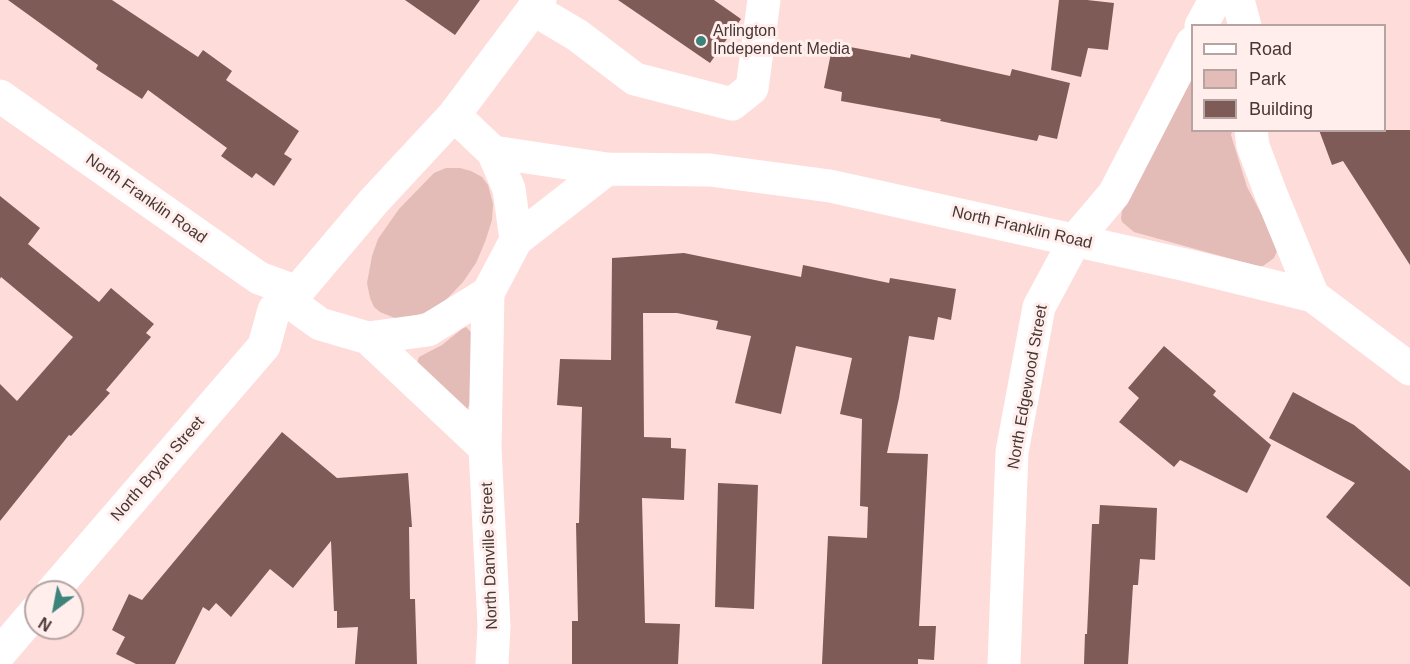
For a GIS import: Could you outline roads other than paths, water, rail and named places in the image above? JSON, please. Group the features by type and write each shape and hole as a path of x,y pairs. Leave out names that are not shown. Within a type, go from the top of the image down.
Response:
{"street":[{"path":"516,240 509,189 493,152 454,115 536,5 636,79 732,104 752,88 764,0"},
{"path":"1203,24 1215,0"},
{"path":"1238,0 1244,24"},
{"name":"North Edgewood Street","path":"1004,664 1012,452 1039,307 1075,240 1114,194 1191,45"},
{"name":"North Franklin Road","path":"0,96 259,278 292,296 320,324 368,338"},
{"name":"North Bryan Street","path":"62,580 264,346 274,310 292,296 454,115"},
{"path":"1251,132 1253,146 1271,194 1313,296"},
{"path":"493,152 607,169"},
{"path":"368,338 428,330 488,293 516,240 607,169"},
{"name":"North Franklin Road","path":"607,169 710,170 830,186 1313,296 1410,369"},
{"name":"North Danville Street","path":"488,293 485,448 494,626 492,664"},
{"name":"North Bryan Street","path":"264,346 320,324"},
{"path":"368,338 485,448"},
{"path":"0,653 24,625"}],"place":[{"name":"Arlington Independent Media","path":"701,41"}]}
